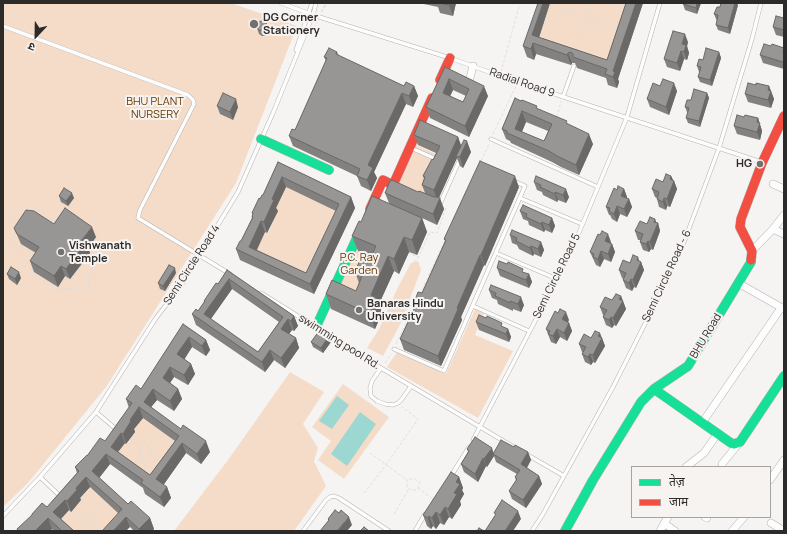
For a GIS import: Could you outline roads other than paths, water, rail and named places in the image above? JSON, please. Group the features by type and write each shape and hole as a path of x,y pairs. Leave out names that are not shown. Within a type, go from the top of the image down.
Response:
{"street":[{"path":"316,327 383,180 397,186 410,147 423,126 450,58"},
{"path":"470,78 473,66"},
{"path":"784,116 762,163 741,219 740,227 752,251 784,215"},
{"path":"261,139 329,170"},
{"path":"773,184 784,189"},
{"path":"773,229 784,234"},
{"name":"BHU Road","path":"565,531 593,480 641,402 654,389 688,366 751,262 752,251"},
{"path":"702,422 783,309 738,283"},
{"path":"722,464 740,442 784,376"},
{"path":"654,389 731,443 734,444 740,442"},
{"path":"687,466 691,462 701,457 718,433"},
{"path":"771,479 784,461"},
{"path":"732,531 743,518"},
{"path":"660,531 666,520 675,531"},
{"path":"771,522 784,531"}],"lane":[{"name":"Radial Road 9","path":"281,3 313,15 450,58 762,163"},
{"path":"286,82 312,3"},
{"name":"Semi Circle Road 4","path":"3,516 40,477 96,412 156,318 180,288 238,192 286,82 313,15 316,3"},
{"name":"Semi Circle Road 5","path":"447,481 476,436 576,240 627,117 660,3"},
{"name":"Semi Circle Road - 6","path":"532,531 543,514 613,387 656,303 684,242 719,148 752,39 761,3"},
{"path":"3,26 188,95 193,100 194,104 140,210 138,218 233,276"},
{"path":"563,97 574,66"},
{"path":"491,139 598,187"},
{"path":"410,147 437,159 434,165"},
{"path":"438,205 463,152"},
{"path":"394,349 444,371 525,186 512,181"},
{"path":"520,198 582,224"},
{"path":"496,253 557,279"},
{"name":"swimming pool Rd.","path":"259,292 381,368 519,450"},
{"path":"473,306 530,331"},
{"path":"381,368 372,381 370,388 371,396 377,401 392,405 398,403 411,386"},
{"path":"96,412 118,431"},
{"path":"525,453 564,476"},
{"path":"40,477 61,497"},
{"path":"303,531 326,500 334,496 389,531"},
{"path":"415,531 427,512"}],"water":[{"path":"337,396 349,405 332,429 319,421"},
{"path":"360,412 376,424 347,466 331,454"}],"place":[{"name":"DG Corner Stationery","path":"254,24"},
{"name":"HG","path":"760,164"},
{"name":"Vishwanath Temple","path":"61,252"},
{"name":"Banaras Hindu University","path":"359,310"}],"park label":[{"name":"BHU PLANT NURSERY","path":"155,108"},
{"name":"P.C. Ray Garden","path":"359,264"}]}
